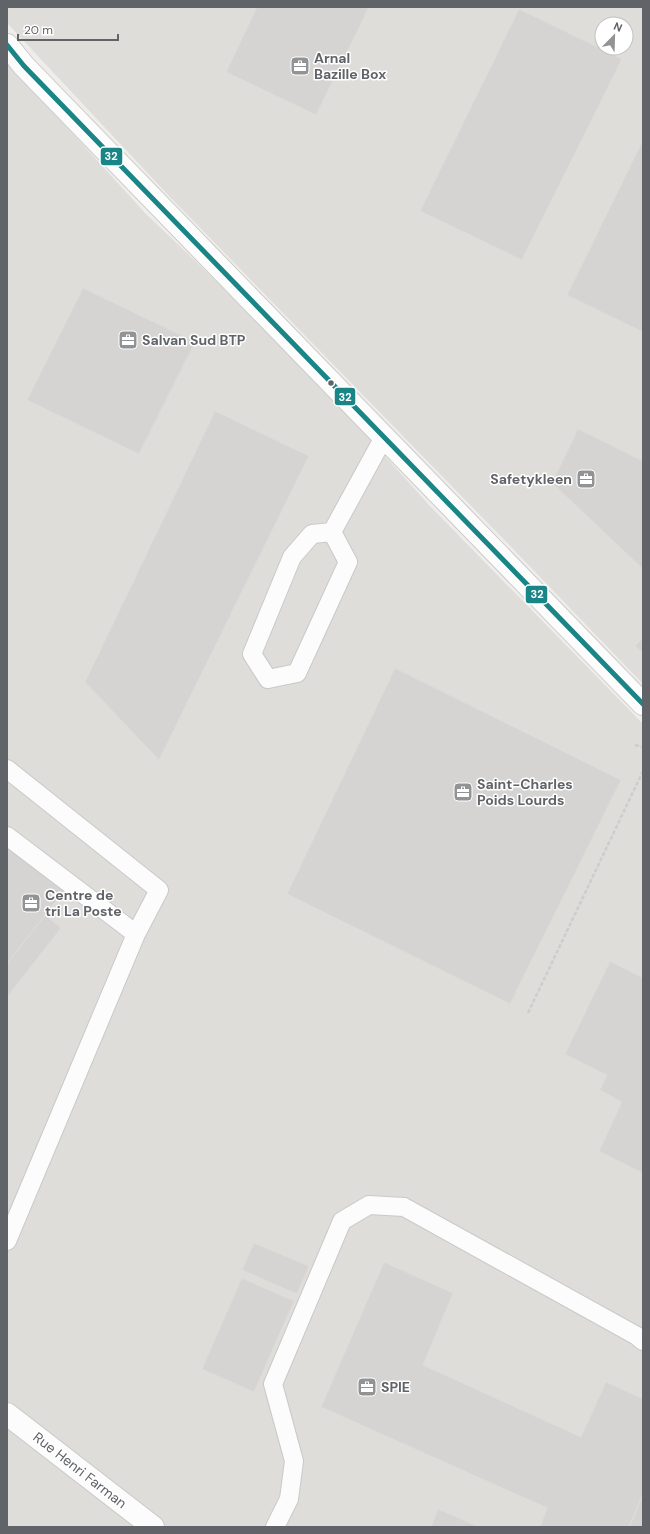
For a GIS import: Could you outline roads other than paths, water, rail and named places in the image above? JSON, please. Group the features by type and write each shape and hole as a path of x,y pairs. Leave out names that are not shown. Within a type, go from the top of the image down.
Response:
{"street":[{"path":"7,45 24,66 643,704"},
{"name":"Rue Henri Farman","path":"7,1414 153,1527"}],"lane":[{"path":"332,532 384,437"},
{"path":"332,532 348,562 297,673 268,679 252,654 292,557 312,534 332,532"},
{"path":"7,769 159,890 136,934 7,1241"},
{"path":"7,836 136,934"},
{"path":"275,1527 289,1498 294,1462 273,1384 342,1220 369,1205 404,1207 638,1336 643,1341"}],"place":[{"name":"Arnal Bazille Box","path":"300,66"},
{"name":"Salvan Sud BTP","path":"128,340"},
{"name":"Safetykleen","path":"586,479"},
{"name":"Saint-Charles Poids Lourds","path":"463,792"},
{"name":"Centre de tri La Poste","path":"31,903"},
{"name":"SPIE","path":"367,1387"}]}
